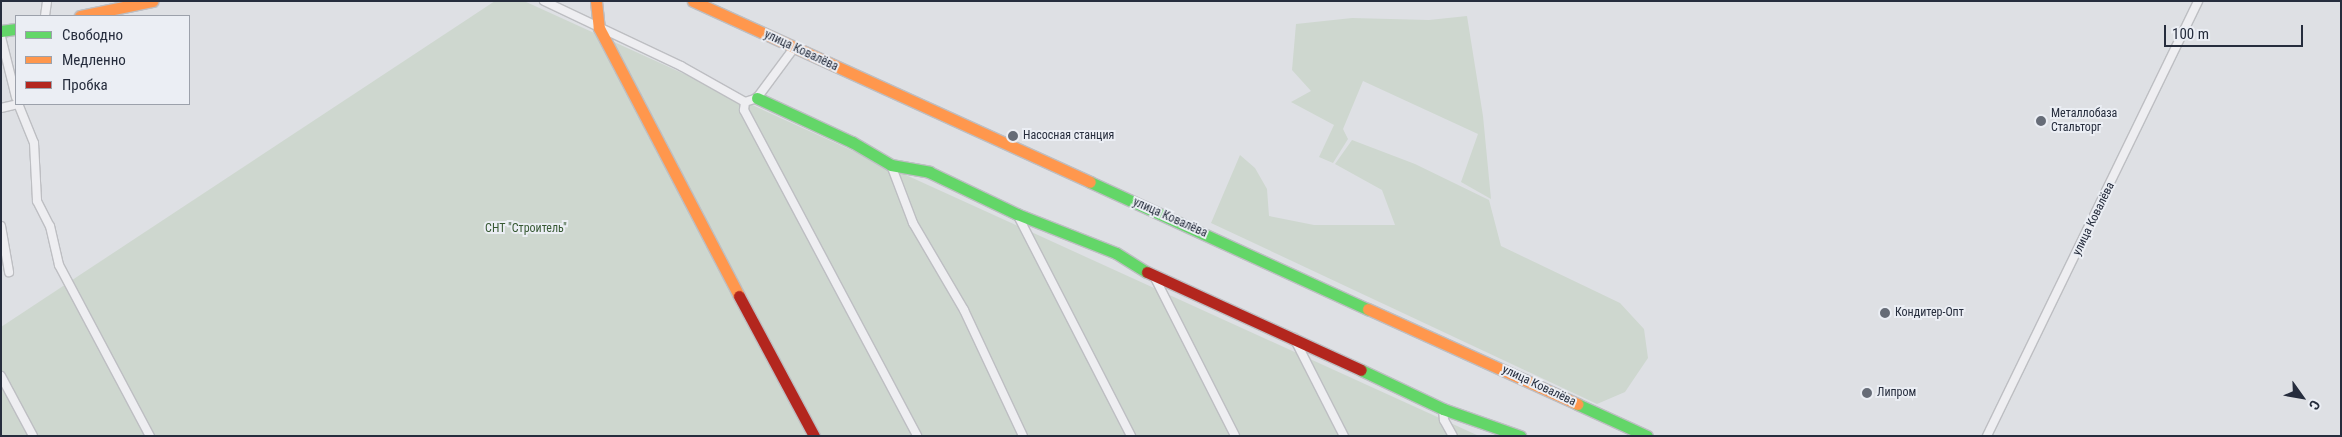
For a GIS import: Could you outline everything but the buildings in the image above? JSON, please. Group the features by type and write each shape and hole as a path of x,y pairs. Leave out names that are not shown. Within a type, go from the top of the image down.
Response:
{"street":[{"path":"45,15 47,1"},
{"path":"85,15 152,1"},
{"path":"544,1 681,66 745,102 757,98 794,48"},
{"path":"596,1 599,28 814,436"},
{"name":"улица Ковалёва","path":"693,1 1647,436"},
{"name":"улица Ковалёва","path":"1987,436 2198,1"},
{"path":"1,32 15,29"},
{"path":"1,37 15,93"},
{"path":"757,98 852,142 890,165 916,167 1017,214 1116,253 1154,276 1294,338 1443,409 1520,436"},
{"path":"745,102 744,110 917,436"},
{"path":"1,108 19,105 34,144 37,201 50,226 59,265 150,436"},
{"path":"890,165 913,224 964,310 1023,436"},
{"path":"1017,214 1131,436"},
{"path":"1,226 9,272"},
{"path":"1154,276 1235,436"},
{"path":"1294,338 1344,436"},
{"path":"1,376 33,436"},
{"path":"1443,409 1444,420 1453,436"}],"green space":[{"name":"СНТ \"Строитель\"","path":"495,1 524,1 1479,436 1,436 1,327"},
{"path":"1467,16 1483,116 1491,199 1461,182 1478,134 1363,81 1343,129 1348,139 1333,163 1319,157 1334,125 1291,102 1311,91 1292,70 1296,24 1352,18 1429,20"},
{"path":"1352,140 1415,164 1489,200 1501,246 1620,303 1644,329 1648,358 1625,392 1597,404 1211,223 1240,155 1255,168 1267,189 1269,216 1314,225 1395,225 1382,190 1335,164"}],"traffic: fast":[{"path":"1,31 15,29"},
{"path":"757,98 852,142 891,165 929,172 1017,214 1116,253 1147,272"},
{"path":"1090,182 1368,309"},
{"path":"1361,370 1443,409 1520,436"},
{"path":"1577,404 1647,436"}],"traffic: slow":[{"path":"85,15 152,1"},
{"path":"596,1 599,28 739,296"},
{"path":"693,1 1090,182"},
{"path":"1368,309 1577,404"}],"traffic: jam":[{"path":"1147,272 1361,370"},
{"path":"739,296 814,436"}],"place":[{"name":"Металлобаза Стальторг","path":"2041,121"},
{"name":"Насосная станция","path":"1013,136"},
{"name":"Кондитер-Опт","path":"1885,313"},
{"name":"Липром","path":"1867,393"}]}
